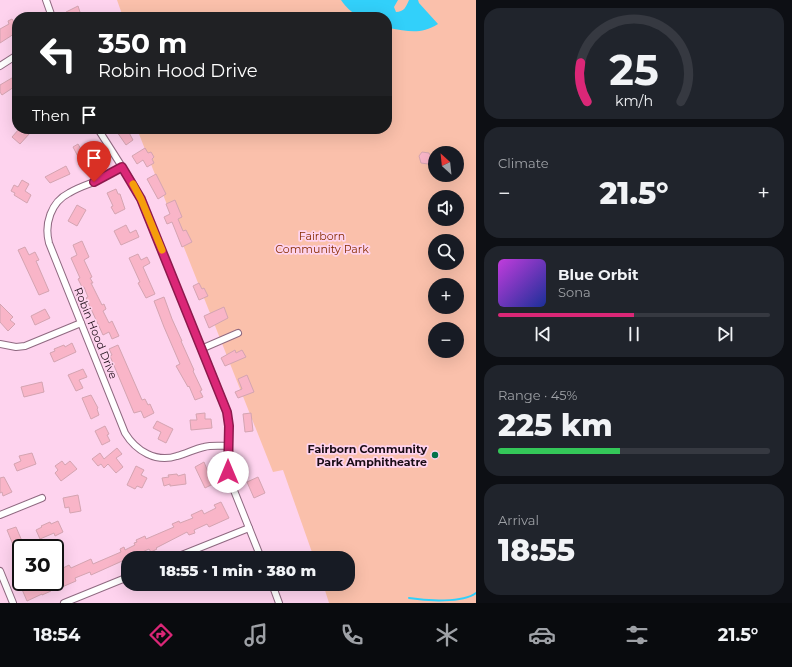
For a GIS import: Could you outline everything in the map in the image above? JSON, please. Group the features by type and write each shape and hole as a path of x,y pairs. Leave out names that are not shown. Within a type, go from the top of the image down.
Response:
{"street":[{"path":"46,0 50,12"},
{"path":"0,66 12,58"},
{"path":"101,134 141,199 227,412 229,426 229,478 258,551"},
{"name":"Robin Hood Drive","path":"122,167 94,182 68,193 57,203 48,220 47,232 49,243 125,433 138,449 151,456 167,458 178,456 204,447 228,446"},
{"path":"0,344 8,346 25,346 81,323"},
{"path":"201,348 238,333"},
{"path":"0,515 42,498"},
{"path":"192,551 249,528"},
{"path":"1,575 13,603"},
{"path":"64,603 121,580"},
{"path":"275,591 279,603"}],"green space":[{"name":"Fairborn Community Park","path":"117,0 476,0 476,603 329,603 325,591 355,591 355,551 312,551 283,470 273,472 139,134 392,134 392,12 121,12"}],"water":[{"path":"341,0 398,0 394,7 396,12 399,12 406,7 409,0 418,0 438,24 420,31 392,28 392,12 353,12"}],"building":[{"path":"78,6 80,12 66,12"},
{"path":"12,19 12,35 0,43 0,29 9,24 8,21"},
{"path":"12,78 12,88 2,95 0,92 0,85"},
{"path":"15,134 29,134 20,144 12,137"},
{"path":"118,134 130,134 133,140 126,145"},
{"path":"78,144 82,151 90,147 94,154 89,158 92,163 84,168 73,147"},
{"path":"145,148 148,153 151,152 154,157 152,159 154,163 147,167 143,160 137,164 132,156"},
{"path":"422,152 428,153 428,164 421,163 419,156"},
{"path":"66,166 70,174 50,183 45,177"},
{"path":"156,174 166,194 158,199 147,179"},
{"path":"22,180 29,184 25,191 31,195 27,203 14,195 15,193 11,191 14,185 18,187"},
{"path":"116,189 118,194 120,194 125,209 115,214 111,207 113,206 107,193"},
{"path":"175,200 182,217 178,219 183,231 186,230 192,242 182,247 172,222 167,224 164,217 170,214 166,204"},
{"path":"77,205 86,210 77,226 68,221"},
{"path":"126,225 130,233 136,230 139,237 121,245 114,231"},
{"path":"82,241 89,257 84,260 92,277 90,278 93,283 91,283 102,305 104,304 106,309 103,311 109,323 112,321 119,336 112,339 109,332 103,335 86,298 88,297 84,287 82,287 78,279 80,278 71,258 77,255 73,245"},
{"path":"25,247 29,255 35,252 39,260 36,261 49,291 39,295 18,250"},
{"path":"138,254 141,260 147,257 150,263 143,267 155,294 146,298 138,283 140,282 129,258"},
{"path":"199,283 202,289 204,288 208,296 199,300 193,286"},
{"path":"164,297 202,390 200,391 203,397 195,400 189,386 188,387 176,366 180,364 154,301"},
{"path":"0,304 13,317 10,320 15,324 8,331 0,322"},
{"path":"224,307 228,318 209,328 204,316"},
{"path":"45,309 50,318 35,325 31,316"},
{"path":"72,343 76,352 54,362 50,353 55,351 54,349 64,345 65,347"},
{"path":"118,345 142,400 145,399 148,405 150,404 154,413 144,418 141,411 134,413 110,356 112,355 109,349"},
{"path":"235,350 236,353 242,350 246,357 225,366 221,358"},
{"path":"83,369 87,377 79,380 83,388 76,391 68,375"},
{"path":"247,375 254,392 238,398 235,392 242,389 238,379"},
{"path":"42,382 44,392 24,397 21,387"},
{"path":"91,395 98,408 99,415 91,419 82,398"},
{"path":"205,413 205,419 211,419 212,428 191,430 190,420 197,420 196,414"},
{"path":"251,413 253,431 245,432 243,414"},
{"path":"157,421 173,429 166,443 158,439 161,432 153,428"},
{"path":"105,426 109,434 107,435 110,441 102,445 95,431"},
{"path":"117,448 122,454 116,458 123,467 116,473 108,464 104,468 101,464 98,466 92,459 100,453 104,459"},
{"path":"32,453 36,464 17,471 14,464 21,461 19,456"},
{"path":"62,461 65,465 70,461 77,469 61,481 55,473 58,470 55,466"},
{"path":"204,462 213,484 205,488 195,467"},
{"path":"136,466 144,470 141,475 147,478 142,488 137,486 135,489 127,485"},
{"path":"177,474 178,476 185,474 186,484 170,486 170,484 164,486 162,478 169,477 168,475"},
{"path":"4,477 12,492 3,496 2,492 0,493 0,478"},
{"path":"258,477 265,493 254,498 247,482"},
{"path":"78,495 81,511 70,513 69,507 65,508 63,498"},
{"path":"221,502 229,518 209,527 207,524 194,530 195,533 189,535 187,532 153,551 149,549 145,551 121,552 120,549 124,547 125,550 135,545 134,543 137,542 136,540 145,536 146,539 174,527 172,524 179,521 180,523 193,518 191,515 202,510 204,514 216,508 214,505"},
{"path":"58,521 63,532 55,536 54,533 40,539 36,530 50,522 51,524"},
{"path":"16,527 21,539 12,539 12,542 7,530"},
{"path":"121,552 121,562 91,575 90,572 75,578 76,581 64,586 64,568 69,565 71,568 91,559 93,564"},
{"path":"23,591 51,591 42,594 27,601"}],"waterway":[{"path":"409,598 425,600 454,600 476,593"}],"slow traffic":[{"path":"133,184 141,199 162,250"}],"place":[{"name":"Fairborn Community Park Amphitheatre","path":"435,455"}],"route":[{"path":"94,182 122,167 141,199 227,412 229,426 228,472"}]}
